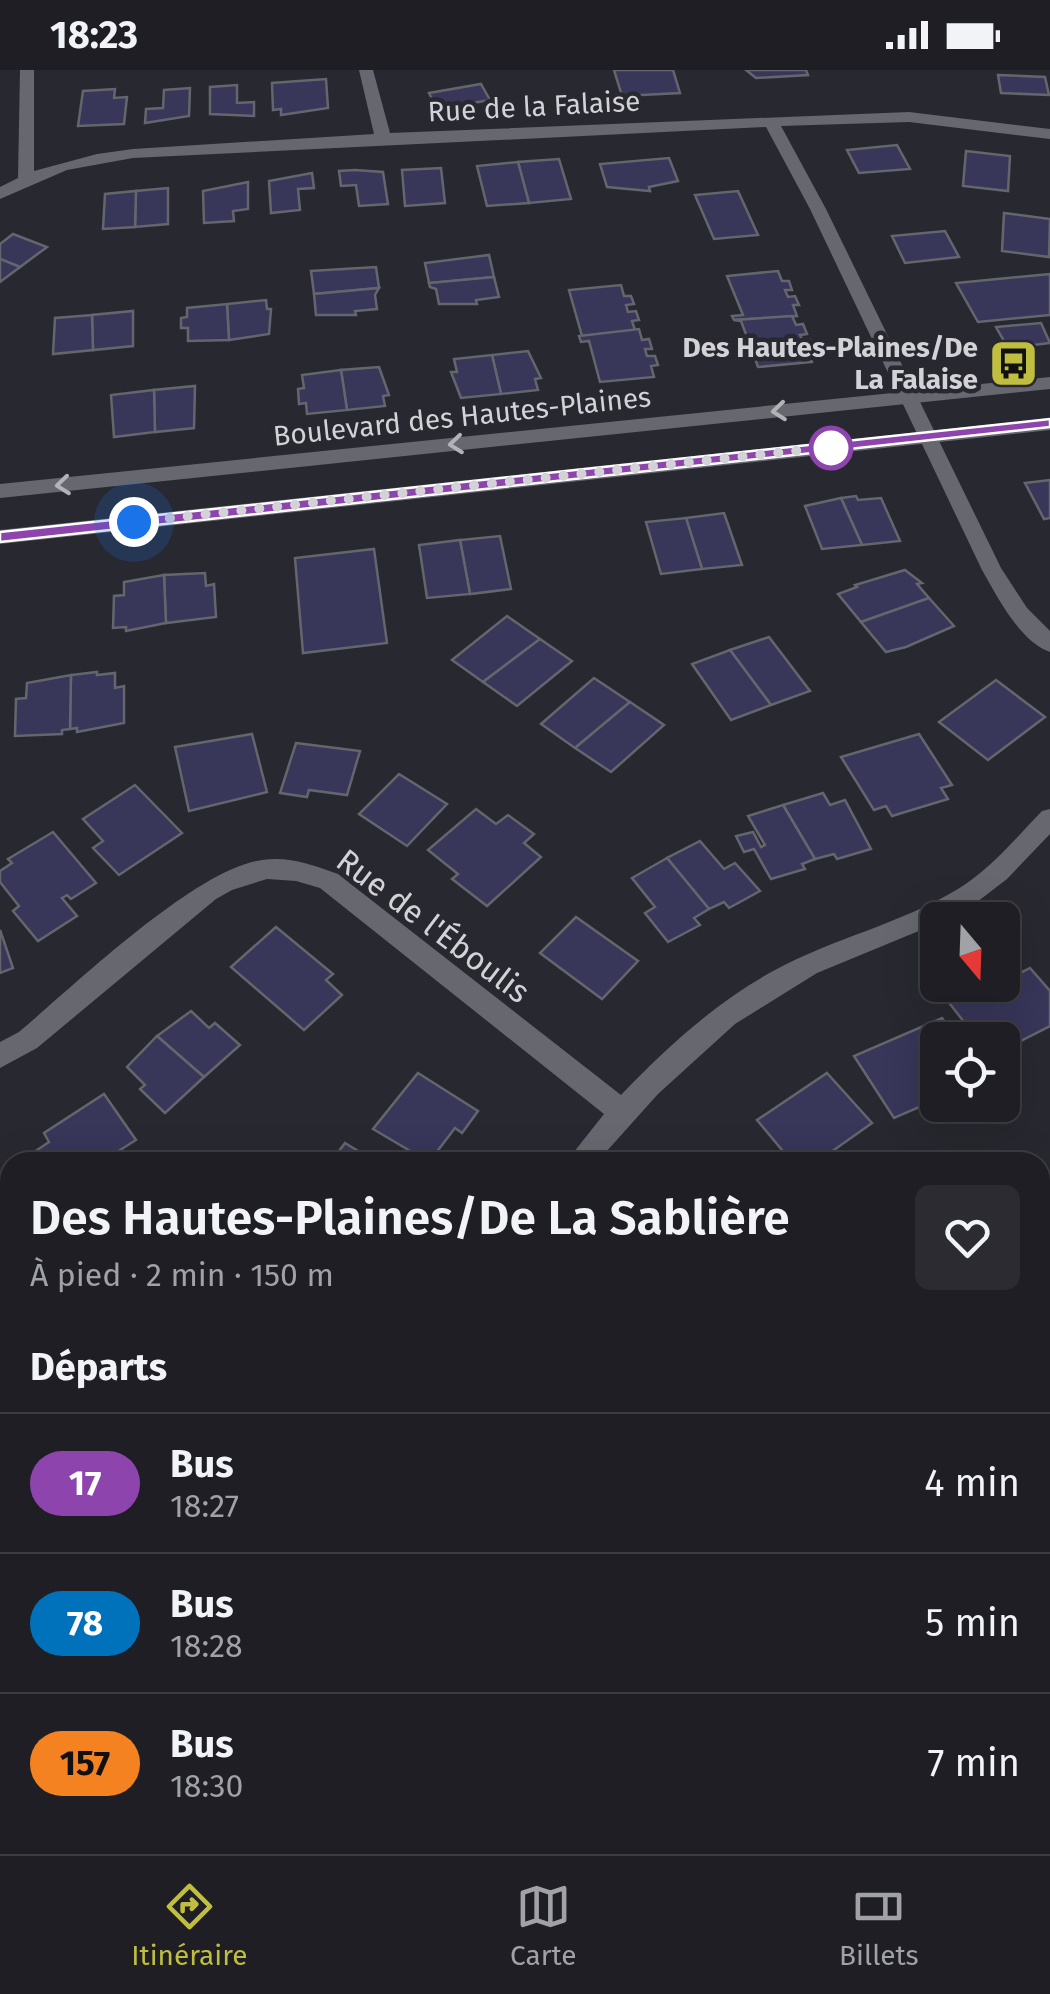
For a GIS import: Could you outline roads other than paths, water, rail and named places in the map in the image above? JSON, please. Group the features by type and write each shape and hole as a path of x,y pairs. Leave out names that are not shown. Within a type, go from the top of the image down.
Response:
{"street":[{"path":"26,177 28,70"},
{"path":"366,70 382,138"},
{"name":"Rue de la Falaise","path":"0,194 26,177 128,156 382,138 910,118 1050,134"},
{"path":"771,122 818,209 992,570 1020,612 1050,644"},
{"name":"Boulevard des Hautes-Plaines","path":"0,492 1050,384"},
{"path":"0,537 1050,424"},
{"path":"588,1152 622,1112 737,1006 785,976 943,906 990,880 1050,818"},
{"name":"Rue de l'Éboulis","path":"0,1056 28,1040 207,892 237,874 269,868 301,870 329,881 622,1112"}],"place":[{"name":"Des Hautes-Plaines/De La Falaise","path":"1013,363"}]}
